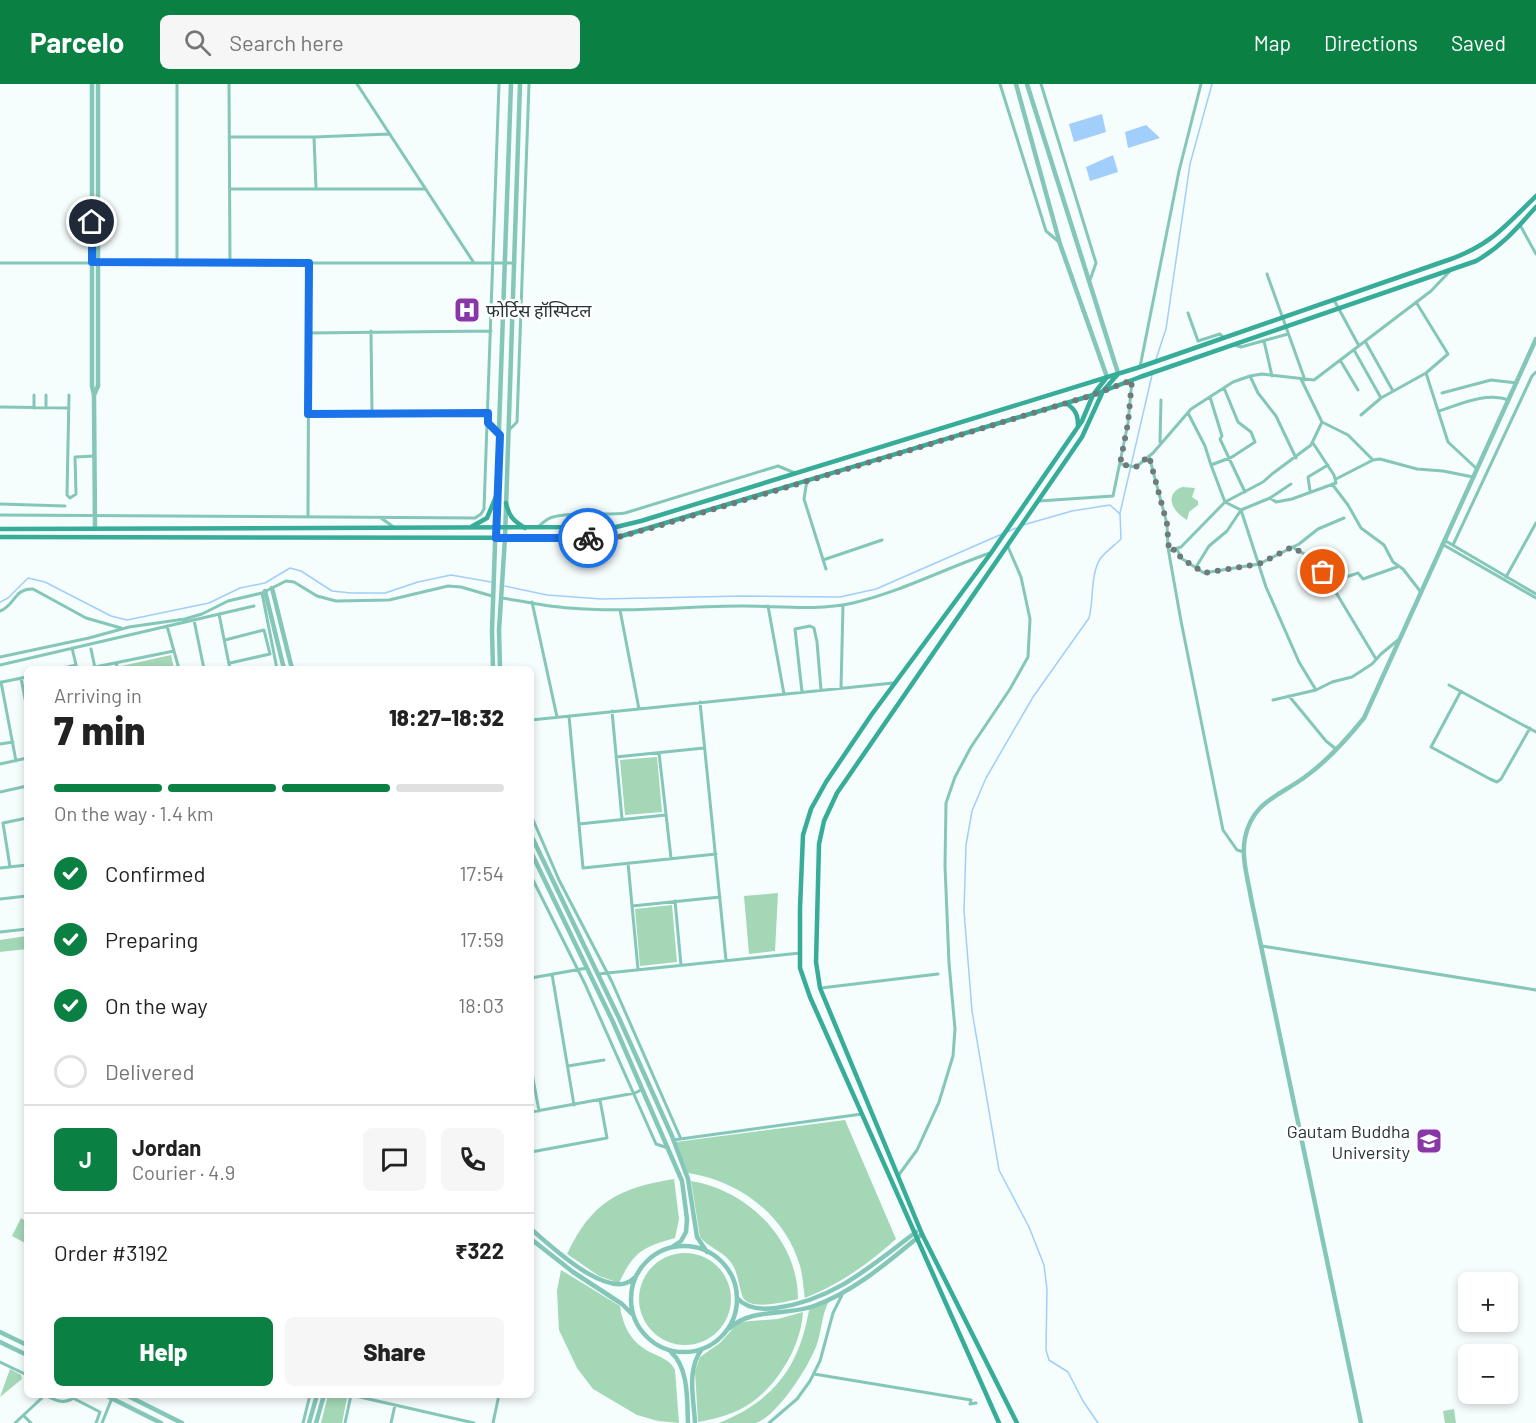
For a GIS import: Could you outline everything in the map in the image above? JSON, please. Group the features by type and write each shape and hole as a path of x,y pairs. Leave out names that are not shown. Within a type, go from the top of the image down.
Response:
{"main road":[{"path":"0,529 616,527 1143,366 1451,259 1482,245 1499,234 1536,196"},
{"path":"0,537 615,538 1093,395 1158,370 1476,261 1493,252 1536,207"},
{"path":"1017,1423 921,1232 820,988 816,962 819,844 824,821 837,793 1009,546 1082,437 1103,391 1118,374"},
{"path":"999,1423 810,997 800,968 803,835 811,808 832,772 1017,516 1078,426 1093,395 1107,377"},
{"path":"1066,403 1074,408 1078,415 1078,426"},
{"path":"468,528 487,518 498,492"},
{"path":"506,503 508,514 526,528"}],"street":[{"path":"92,84 95,262"},
{"path":"95,528 94,395 92,386 98,84"},
{"path":"177,84 177,263"},
{"path":"230,84 230,263"},
{"path":"357,84 474,263"},
{"path":"0,515 475,518 481,514 484,509 488,423 500,84"},
{"path":"493,666 511,84"},
{"path":"500,666 499,630 505,538 520,84"},
{"path":"508,431 517,422 529,84"},
{"path":"1000,84 1046,231 1060,244"},
{"path":"1016,84 1060,244 1107,377"},
{"path":"1028,84 1118,374"},
{"path":"1041,84 1096,263 1090,280"},
{"path":"1143,366 1179,171 1201,84"},
{"path":"230,137 389,134"},
{"path":"314,137 316,189"},
{"path":"230,189 426,189"},
{"path":"1520,225 1536,254"},
{"path":"0,263 514,263"},
{"path":"309,263 309,517"},
{"path":"1120,464 1136,467 1188,413 1224,388 1250,376 1314,380 1431,291 1451,269"},
{"path":"1267,274 1303,380 1322,422 1348,435 1372,460"},
{"path":"1334,300 1359,346"},
{"path":"1361,415 1381,398 1426,373 1448,354 1416,302"},
{"path":"1188,313 1198,341 1220,334 1224,338"},
{"path":"371,331 372,413"},
{"path":"308,333 491,331"},
{"path":"1235,344 1241,347 1288,334"},
{"path":"1361,1423 1251,898 1244,852 1245,837 1253,816 1269,798 1305,777 1336,749 1364,718 1536,339"},
{"path":"1264,341 1272,376"},
{"path":"1365,341 1393,391"},
{"path":"1354,350 1381,398"},
{"path":"1340,360 1358,390"},
{"path":"1454,545 1536,372"},
{"path":"1426,373 1448,442 1477,470"},
{"path":"1250,376 1258,393 1276,416 1296,458"},
{"path":"1039,501 1113,496 1128,423 1132,380"},
{"path":"1442,393 1491,380 1517,383"},
{"path":"1211,465 1230,458 1255,442 1251,432 1238,422 1224,388"},
{"path":"33,408 34,395"},
{"path":"46,395 46,408"},
{"path":"69,395 67,495 70,498 75,497 76,494 75,457 95,456"},
{"path":"1210,397 1222,436 1220,439 1245,492"},
{"path":"1439,411 1484,397 1501,397 1509,400"},
{"path":"1160,444 1161,400"},
{"path":"0,407 69,408"},
{"path":"308,414 488,413"},
{"path":"1188,413 1205,446 1225,502 1241,510 1266,586 1299,662 1316,690"},
{"path":"1169,551 1181,547 1225,502 1263,483 1296,458 1313,443 1322,422"},
{"path":"488,423 500,435"},
{"path":"1270,498 1276,502 1292,499 1336,483 1336,478 1313,443"},
{"path":"1149,456 1167,524 1169,551 1222,830 1237,850 1244,852"},
{"path":"1336,478 1372,460 1380,459 1417,469 1473,477"},
{"path":"1310,491 1308,477 1328,465"},
{"path":"536,528 550,517 561,515 625,513 778,466 795,473"},
{"path":"807,480 804,499 826,569"},
{"path":"1196,567 1209,546 1227,531 1241,510 1270,498 1292,484"},
{"path":"1332,484 1348,505 1361,528 1384,545 1397,567"},
{"path":"0,504 64,506"},
{"path":"380,517 397,529"},
{"path":"1176,549 1181,558 1204,573 1259,564 1318,530 1344,518"},
{"path":"1505,578 1536,524"},
{"path":"823,560 882,540"},
{"path":"1443,542 1454,545 1536,598"},
{"path":"1443,542 1536,594"},
{"path":"898,1176 917,1150 939,1102 953,1056 956,1029 949,963 946,802 955,777 971,747 1010,689 1028,657 1030,619 1021,577 1009,546"},
{"path":"1292,547 1315,561 1376,659"},
{"path":"501,595 567,608 768,606 800,608 843,604 898,589 993,550"},
{"path":"1327,577 1344,571 1346,577 1358,573 1363,579 1397,567 1403,569 1420,591"},
{"path":"0,657 123,629 185,619 228,601 263,592 286,581 294,582 317,596 345,601 389,600 448,586 494,594"},
{"path":"272,588 291,666"},
{"path":"0,612 10,606 19,592 33,589 86,618 123,629"},
{"path":"263,592 277,666"},
{"path":"263,592 283,666"},
{"path":"532,602 557,717"},
{"path":"841,688 843,604"},
{"path":"0,665 254,606"},
{"path":"768,606 784,694"},
{"path":"620,609 639,709"},
{"path":"219,614 230,663 270,654 264,630 225,640"},
{"path":"194,620 203,666"},
{"path":"167,626 178,666"},
{"path":"802,692 795,629 810,626 814,628 817,642 821,690"},
{"path":"1273,700 1316,690 1332,682 1352,677 1399,640"},
{"path":"72,648 77,666"},
{"path":"91,649 95,666"},
{"path":"103,666 174,651"},
{"path":"21,678 24,689"},
{"path":"16,761 1,682 24,678"},
{"path":"534,720 896,683"},
{"path":"1449,685 1536,732"},
{"path":"1461,691 1431,747 1490,779 1497,782 1501,779 1530,728"},
{"path":"1289,696 1326,741 1336,749"},
{"path":"700,702 726,960"},
{"path":"612,711 622,819"},
{"path":"569,716 583,868 716,854"},
{"path":"0,744 13,742"},
{"path":"616,757 705,748"},
{"path":"659,753 671,859"},
{"path":"0,764 24,759"},
{"path":"0,792 24,786"},
{"path":"579,824 666,815"},
{"path":"10,867 3,823 24,819"},
{"path":"534,822 559,880 607,972 681,1139"},
{"path":"534,841 598,974 673,1140 688,1179 697,1237 707,1252"},
{"path":"534,858 587,968 682,1180 687,1219 686,1232 681,1241 655,1255 637,1275 633,1284 632,1314"},
{"path":"628,863 638,969"},
{"path":"0,868 24,865"},
{"path":"534,882 578,970 657,1144 670,1149"},
{"path":"0,899 24,896"},
{"path":"632,906 720,897"},
{"path":"675,902 681,965"},
{"path":"0,932 24,930"},
{"path":"1262,946 1536,990"},
{"path":"598,974 800,953"},
{"path":"534,977 587,968"},
{"path":"552,974 574,1105"},
{"path":"820,988 938,974"},
{"path":"567,1066 604,1060"},
{"path":"534,1084 539,1111"},
{"path":"534,1112 635,1094 642,1090"},
{"path":"534,1151 607,1138 600,1100"},
{"path":"673,1140 862,1114"},
{"path":"534,1231 577,1266 614,1286 629,1283 637,1275"},
{"path":"670,1351 684,1352 711,1345 741,1319 793,1312 814,1306 858,1284 921,1232"},
{"path":"737,1298 743,1305 752,1308 771,1309 812,1300 836,1290 916,1236"},
{"path":"534,1241 573,1272 621,1304 632,1314 642,1332 654,1343 677,1357 685,1384 688,1423"},
{"path":"672,1247 689,1246 707,1252 726,1266 735,1283 737,1298 735,1316 726,1332"},
{"path":"772,1422 797,1399 814,1374 820,1361 833,1313 843,1292"},
{"path":"0,1332 24,1344"},
{"path":"0,1342 24,1354"},
{"path":"695,1423 692,1373 697,1356 702,1349"},
{"path":"0,1362 24,1374"},
{"path":"814,1374 971,1400 970,1404 976,1403"},
{"path":"15,1423 42,1398"},
{"path":"50,1398 64,1402 73,1398 100,1412 96,1423"},
{"path":"102,1423 112,1398 161,1423"},
{"path":"132,1398 182,1423"},
{"path":"308,1419 310,1398"},
{"path":"303,1423 308,1419 316,1398"},
{"path":"316,1423 323,1398"},
{"path":"345,1423 350,1398"},
{"path":"364,1398 474,1423"},
{"path":"493,1423 498,1398"},
{"path":"391,1423 395,1405"},
{"path":"23,1416 29,1423"}],"green space":[{"path":"1182,487 1195,488 1192,497 1198,501 1198,505 1189,512 1187,520 1172,504 1173,494"},
{"path":"171,655 173,666 121,666"},
{"path":"657,757 662,812 625,815 620,760"},
{"path":"778,893 775,951 749,954 744,896"},
{"path":"672,905 677,962 640,966 635,909"},
{"path":"24,936 24,949 0,952 0,940"},
{"path":"845,1120 896,1239 853,1273 805,1298 801,1270 793,1248 772,1216 742,1192 707,1177 688,1173 676,1142"},
{"path":"674,1179 679,1219 675,1238 655,1244 641,1252 630,1264 619,1283 599,1276 567,1254 586,1222 609,1200 637,1187"},
{"path":"691,1181 712,1186 731,1195 749,1206 766,1221 779,1238 789,1257 796,1277 798,1299 758,1305 745,1300 732,1264 700,1237"},
{"path":"21,1218 24,1220 24,1242 12,1236"},
{"path":"685,1253 703,1256 718,1266 728,1281 731,1299 728,1317 718,1332 703,1342 685,1345 667,1342 652,1332 642,1317 639,1299 642,1281 652,1266 667,1256"},
{"path":"561,1270 620,1306 623,1321 634,1340 671,1364 675,1370 679,1423 658,1421 637,1415 593,1389 577,1368 559,1330 557,1291"},
{"path":"829,1301 815,1350 784,1400 765,1418 756,1423 719,1423 738,1414 769,1393 790,1365 798,1349 809,1310"},
{"path":"803,1312 793,1350 787,1363 771,1385 751,1403 738,1410 718,1418 698,1422 695,1371 700,1357 720,1343 739,1322 778,1319"},
{"path":"10,1369 21,1375 22,1379 0,1397"},
{"path":"327,1398 347,1398 342,1423 321,1423"},
{"path":"1454,1409 1456,1423 1445,1423 1443,1411"}],"water":[{"path":"1102,114 1106,132 1074,142 1069,124"},
{"path":"1146,125 1160,138 1128,148 1125,132"},
{"path":"1113,155 1118,172 1090,181 1086,167"}],"waterway":[{"path":"1156,359 1166,329 1190,164 1212,84"},
{"path":"1120,513 1152,375"},
{"path":"1023,525 1072,511 1110,505 1120,514 1121,539 1102,556 1097,566 1093,580 1089,618 1033,697 986,778 972,811 966,845 964,911 972,1011 999,1170 1029,1227 1044,1265 1047,1289 1046,1350 1049,1360 1068,1372 1098,1423"},
{"path":"1007,532 1016,528"},
{"path":"505,586 547,595 602,599 742,596 840,597 876,589 1002,534"},
{"path":"0,602 8,598 28,578 45,582 111,616 127,620 209,603 240,588 265,583 290,568 301,571 332,591 351,593 385,593 418,582 451,575 491,582"}],"way so far":[{"path":"588,538 615,538 655,527 1093,395 1132,380 1128,423 1120,464 1136,467 1149,456 1167,524 1169,551 1176,549 1181,558 1204,573 1259,564 1292,547 1315,561 1323,572"}],"place":[{"name":"फोर्टिस हॉस्पिटल","path":"467,310"},
{"name":"Gautam Buddha University","path":"1429,1141"}],"route":[{"path":"92,222 92,262 309,263 308,414 488,413 488,423 500,435 496,538 588,538"}]}
